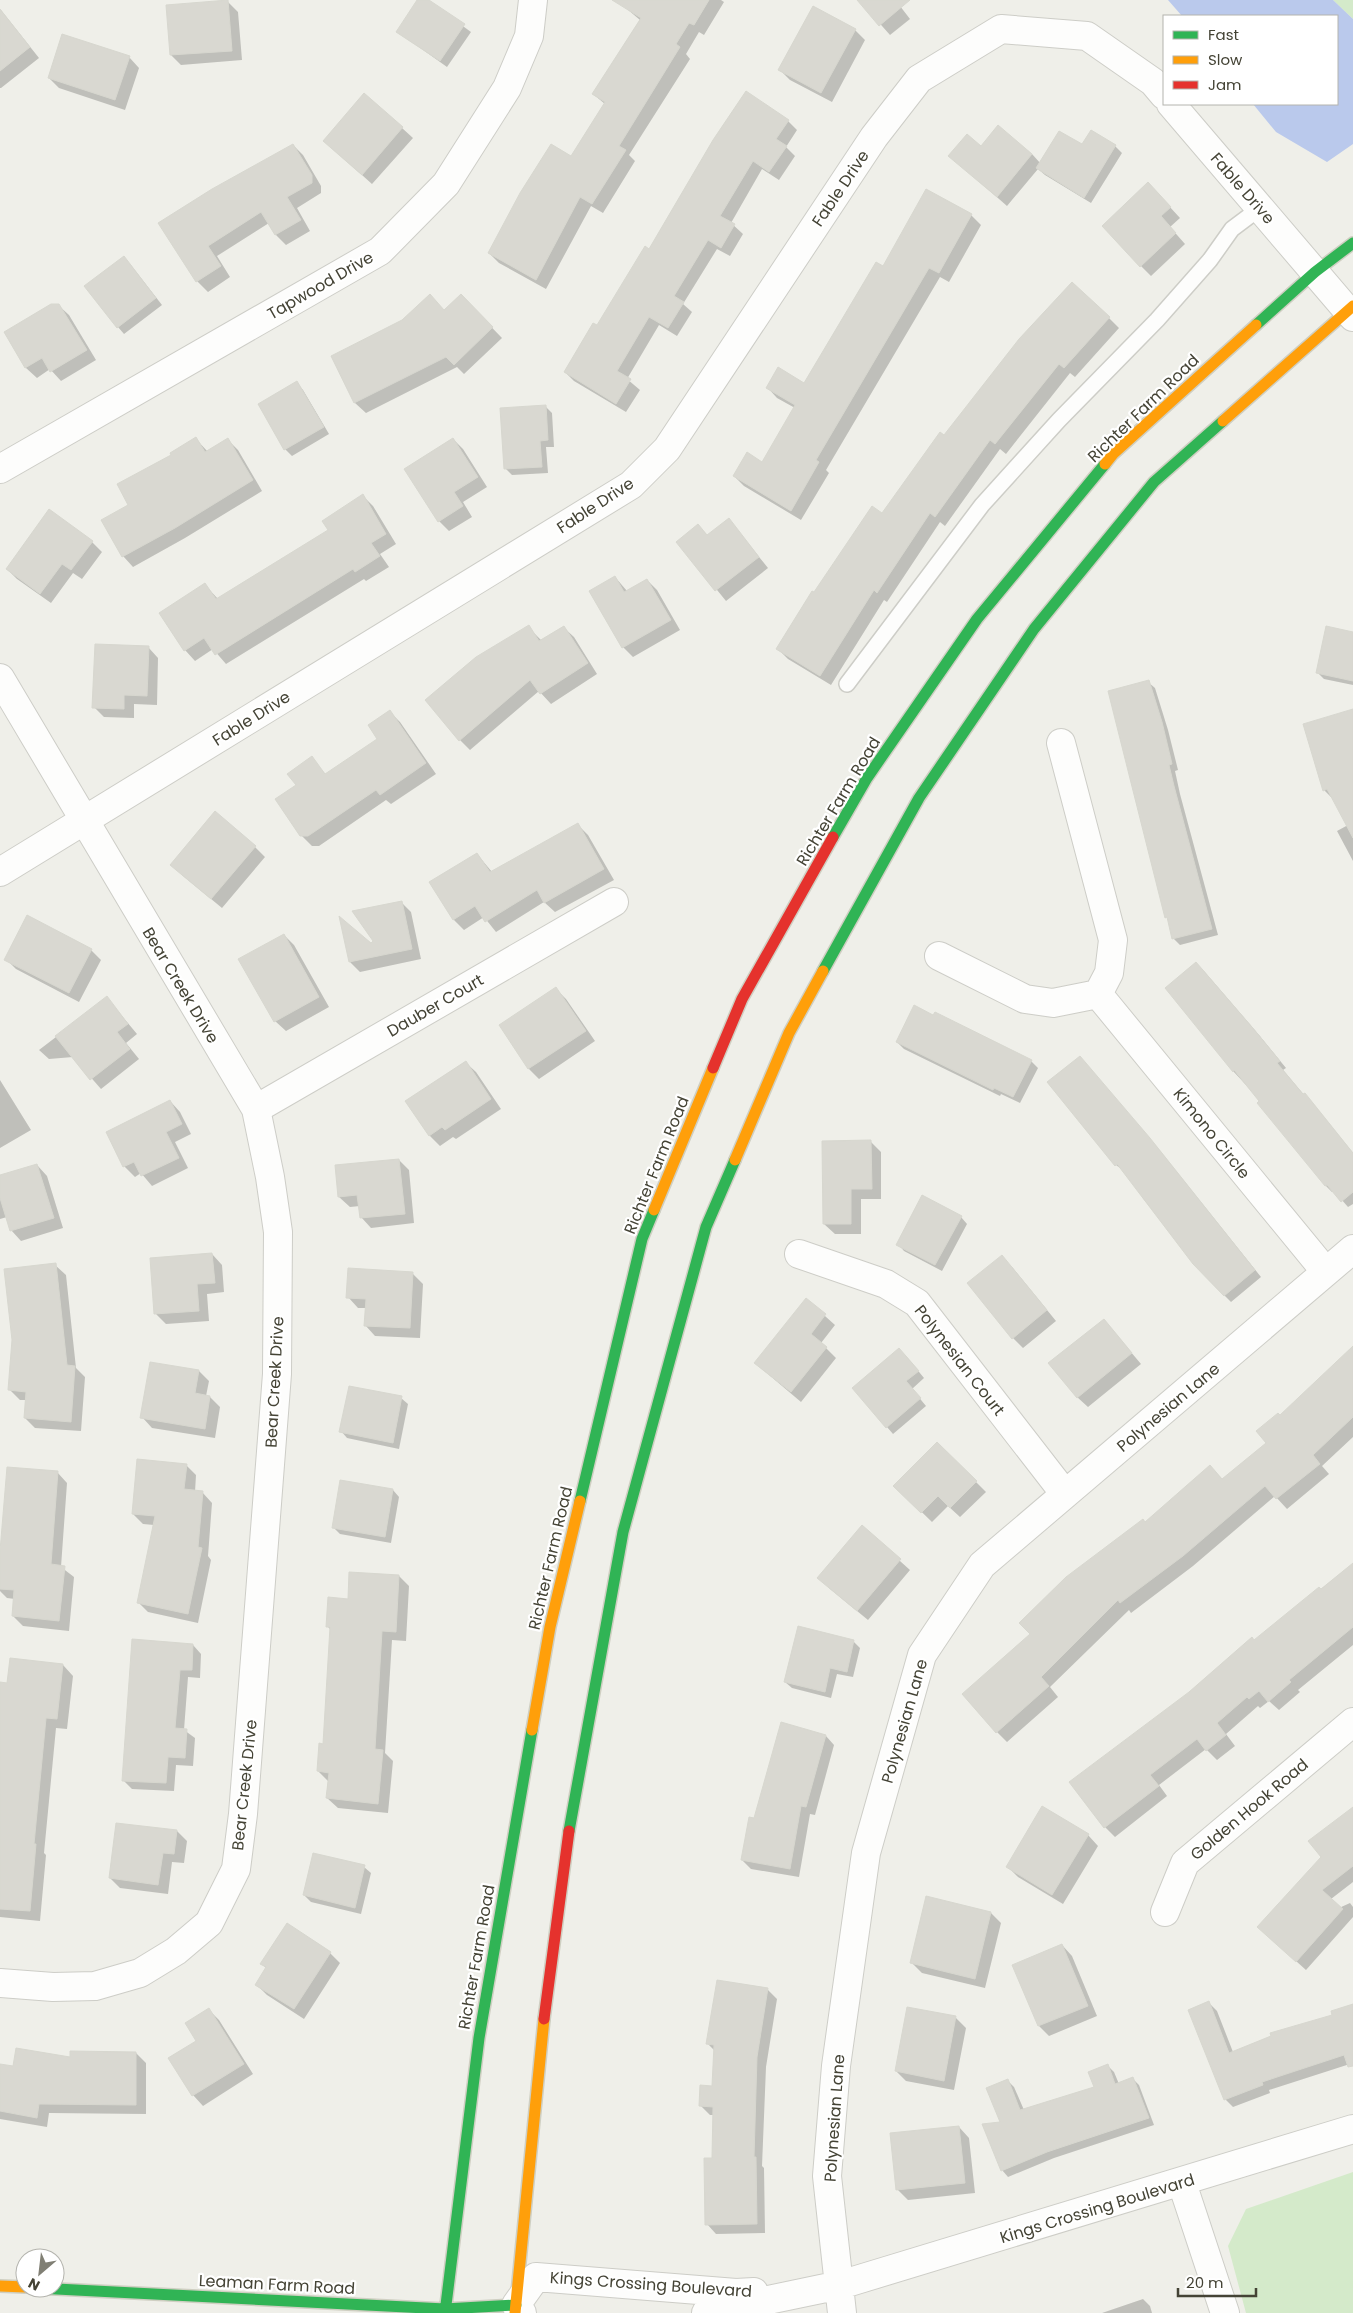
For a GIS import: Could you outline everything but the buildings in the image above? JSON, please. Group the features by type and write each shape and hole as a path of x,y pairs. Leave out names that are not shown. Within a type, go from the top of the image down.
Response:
{"main road":[{"name":"Richter Farm Road","path":"445,2311 479,2038 550,1627 642,1239 742,999 867,778 977,619 1113,454 1315,272 1353,243"},
{"path":"518,2310 542,2033 566,1848 623,1532 706,1227 789,1033 919,798 1034,629 1154,482 1351,311"},
{"path":"0,2286 15,2287"},
{"name":"Leaman Farm Road","path":"65,2290 445,2311 518,2310"}],"street":[{"name":"Tapwood Drive","path":"0,469 380,251 446,184 507,88 529,36 533,0"},
{"name":"Fable Drive","path":"0,872 631,485 668,449 874,137 919,79 1001,29 1087,36 1153,82 1163,94"},
{"name":"Fable Drive","path":"1173,105 1315,272 1351,311"},
{"name":"Bear Creek Drive","path":"0,678 256,1108 270,1177 278,1232 277,1374 243,1814 236,1869 209,1923 176,1951 140,1973 95,1986 0,1983"},
{"path":"939,956 1025,999 1053,1003 1098,994 1109,973 1113,940 1061,743"},
{"name":"Dauber Court","path":"256,1108 614,902"},
{"name":"Kimono Circle","path":"1098,994 1326,1272"},
{"name":"Polynesian Lane","path":"842,2313 827,2176 836,2066 866,1853 922,1655 982,1565 1353,1248"},
{"name":"Polynesian Court","path":"799,1254 886,1284 917,1303 1065,1494"},
{"name":"Golden Hook Road","path":"1165,1912 1185,1863 1353,1722"},
{"name":"Kings Crossing Boulevard","path":"706,2313 840,2286 1353,2130"},
{"path":"1182,2182 1225,2313"},
{"name":"Kings Crossing Boulevard","path":"518,2310 536,2277 736,2293 840,2286"}],"lane":[{"path":"847,684 982,505 1059,420 1157,320 1210,260 1232,228 1260,208"}],"green space":[{"path":"1333,0 1353,0 1353,19"},
{"path":"1353,2172 1353,2313 1246,2313 1228,2246 1246,2209"}],"water":[{"path":"1168,0 1333,0 1353,19 1353,144 1327,162 1276,132 1254,105 1338,105 1338,15 1181,15"}],"traffic: fast":[{"path":"1256,325 1315,272 1353,243"},
{"path":"823,971 919,798 1034,629 1154,482 1223,421"},
{"path":"833,837 867,778 977,619 1105,464"},
{"path":"569,1831 623,1532 706,1227 735,1160"},
{"path":"580,1501 642,1239 654,1210"},
{"path":"445,2313 479,2038 532,1730"},
{"path":"65,2289 445,2309 516,2305"}],"traffic: slow":[{"path":"1223,421 1353,306"},
{"path":"1105,464 1113,454 1256,325"},
{"path":"735,1160 789,1033 823,971"},
{"path":"654,1210 713,1068"},
{"path":"532,1730 550,1627 580,1501"},
{"path":"515,2313 544,2019"},
{"path":"0,2286 15,2287"}],"traffic: jam":[{"path":"713,1068 742,999 833,837"},
{"path":"544,2019 569,1831"}]}
